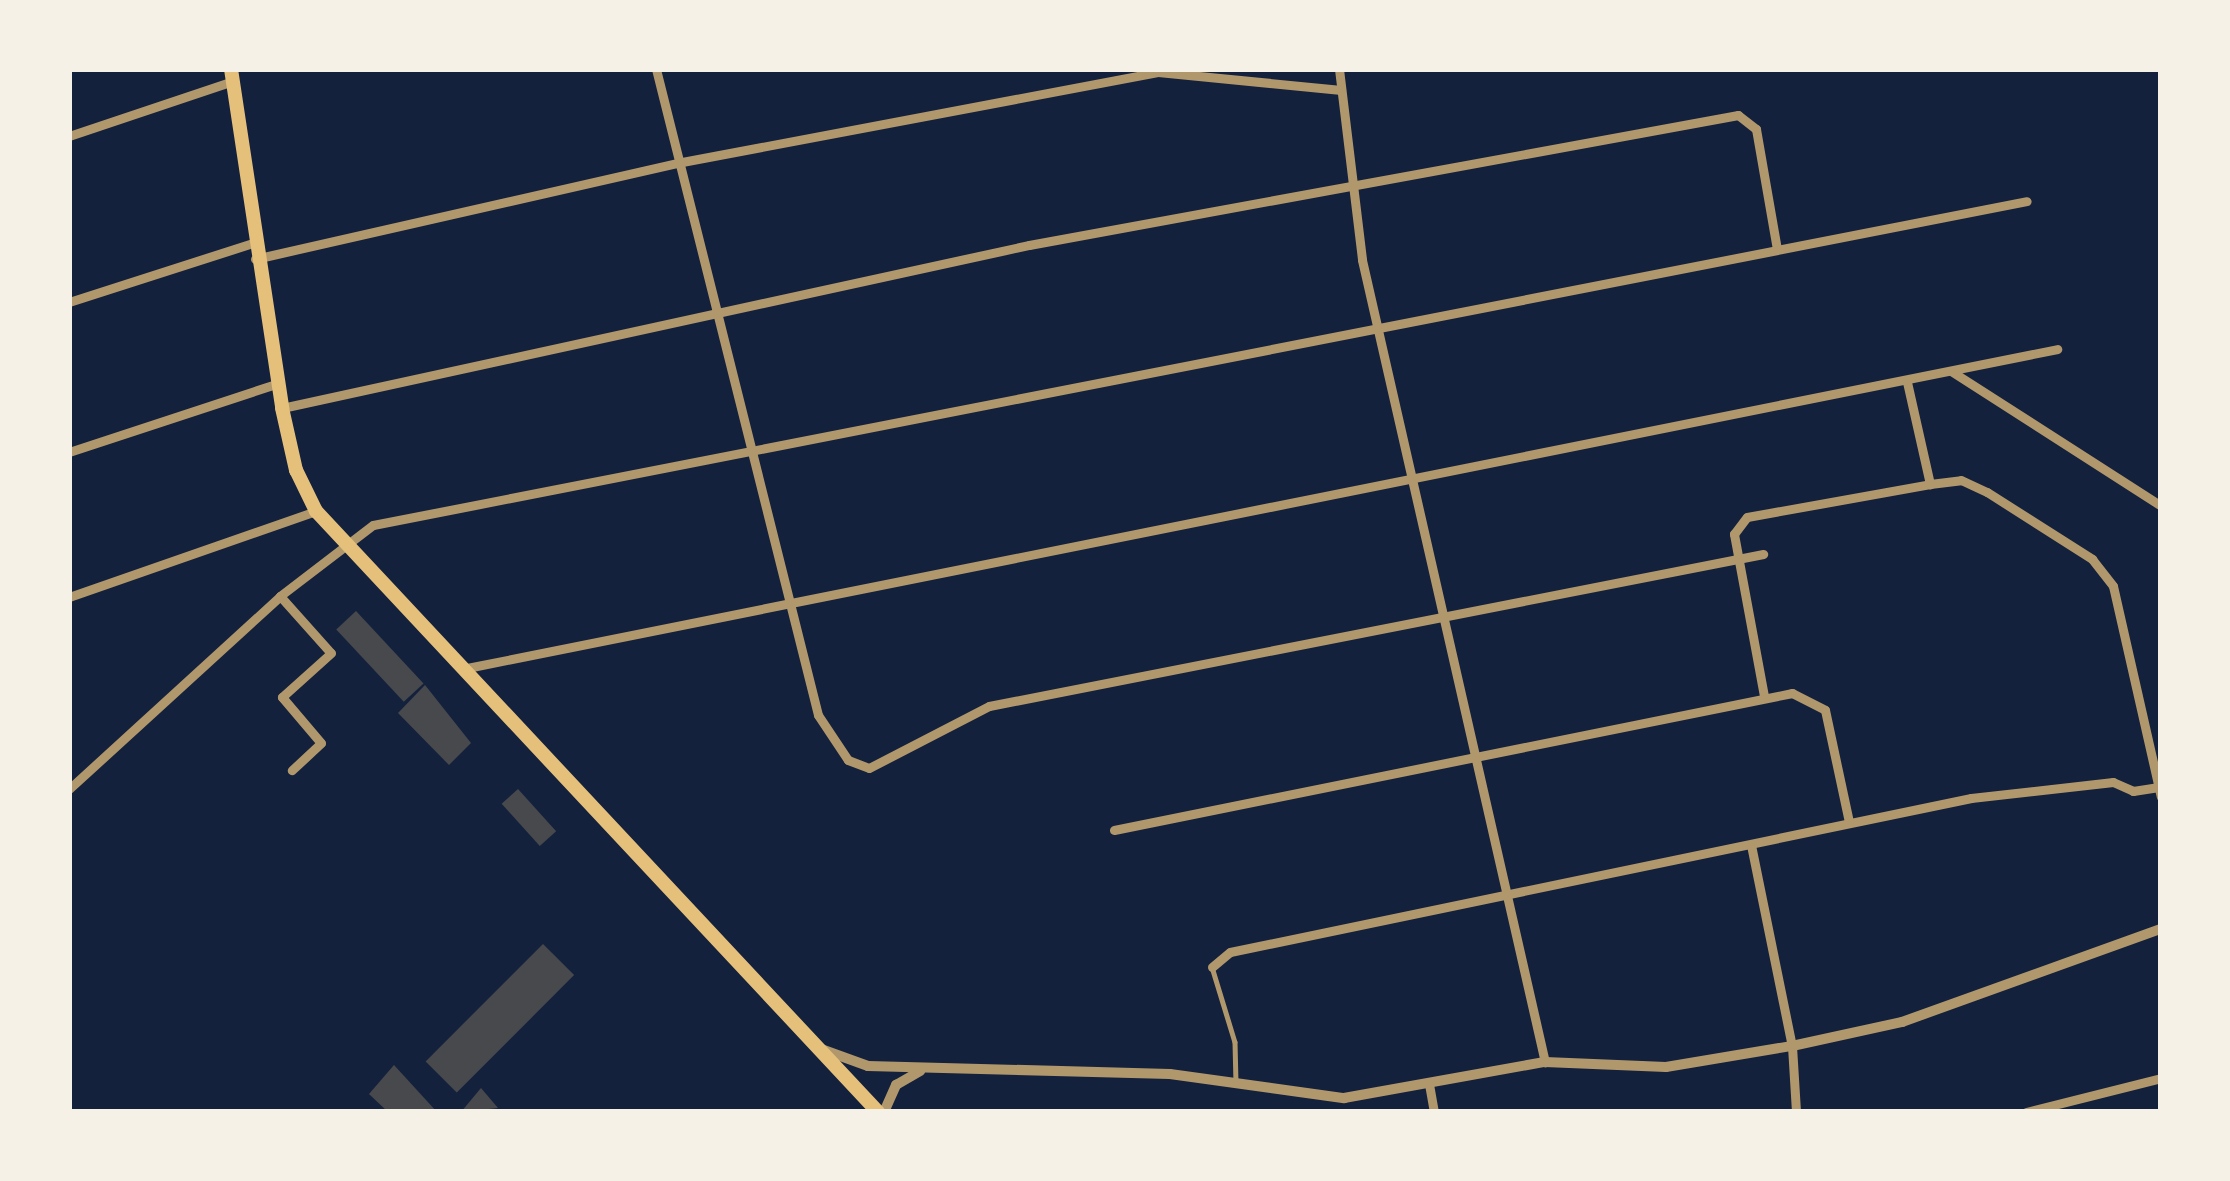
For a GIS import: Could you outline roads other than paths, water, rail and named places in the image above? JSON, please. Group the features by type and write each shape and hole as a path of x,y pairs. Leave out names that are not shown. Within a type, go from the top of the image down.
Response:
{"main road":[{"path":"232,75 254,251 282,408 296,470 316,511 881,1112"}],"street":[{"path":"656,69 756,451 788,605 818,716 848,760 869,768 988,706 1763,554"},
{"path":"1339,69 1378,329 1472,760 1545,1062"},
{"path":"69,302 254,251 682,162 1158,72 1341,91"},
{"path":"69,136 232,75"},
{"path":"282,408 719,310 1738,115 1756,129 1777,249"},
{"path":"69,789 280,596 373,524 2027,201"},
{"path":"467,668 2057,349"},
{"path":"1951,370 2161,506"},
{"path":"1907,382 1930,484"},
{"path":"69,452 280,383"},
{"path":"1212,967 1230,952 1971,798 2113,782 2133,791 2160,792 2113,586 2092,559 1960,480 1747,517 1734,534 1764,696"},
{"path":"69,596 316,511"},
{"path":"280,596 331,653 282,697 320,742 292,770"},
{"path":"1114,830 1472,760 1764,696 1812,698 1825,710 1849,823"},
{"path":"1751,844 1792,1046 1796,1112"},
{"path":"818,1048 868,1066 1170,1074 1344,1098 1545,1062 1666,1067 1792,1046 1902,1022 2161,928"},
{"path":"881,1112 896,1085 929,1068"},
{"path":"2026,1112 2161,1078"},
{"path":"1429,1084 1434,1112"}],"lane":[{"path":"1212,967 1234,1042 1236,1085"}]}
